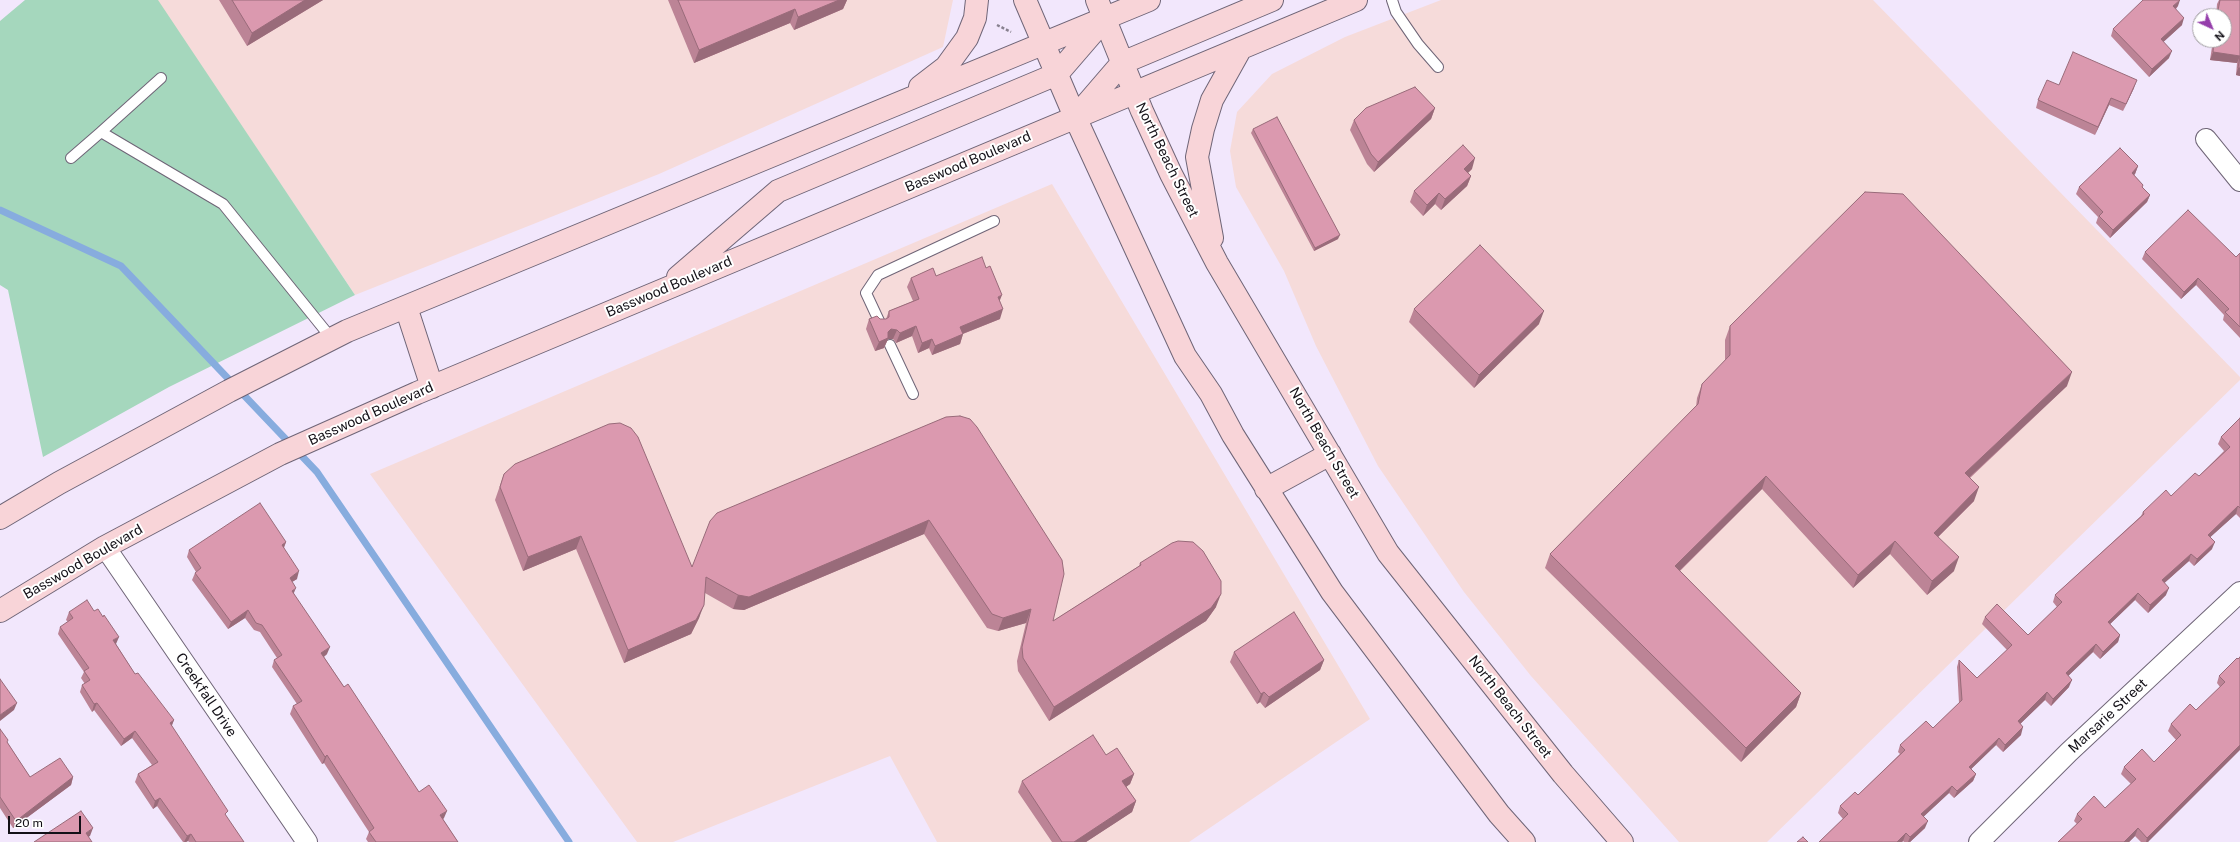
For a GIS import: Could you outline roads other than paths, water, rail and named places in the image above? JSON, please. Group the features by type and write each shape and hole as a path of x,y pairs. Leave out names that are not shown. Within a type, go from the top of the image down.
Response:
{"main road":[{"path":"897,104 946,66 967,38 975,18 977,0"},
{"path":"1025,0 1076,117 1186,356 1212,394 1233,435 1332,592 1499,814 1524,842"},
{"path":"0,518 59,483 206,403 332,339 406,307 1044,44 1101,9 1149,0"},
{"path":"1076,117 1122,62 1272,0"},
{"name":"Basswood Boulevard","path":"0,611 105,547 256,467 339,428 432,387 1356,0"},
{"path":"663,290 778,191 1057,74 1101,9"},
{"name":"North Beach Street","path":"1101,9 1134,93 1171,174 1217,263 1388,553 1563,774 1622,842"},
{"path":"1217,263 1197,157 1203,129 1212,100 1241,48"},
{"path":"406,307 432,387"},
{"path":"1266,489 1330,454"}],"street":[{"path":"2206,139 2240,181"},
{"name":"Creekfall Drive","path":"105,547 307,842"},
{"name":"Marsarie Street","path":"1979,842 2069,752 2240,592"}],"lane":[{"path":"1392,0 1396,12 1438,67"},
{"path":"71,158 161,78"},
{"path":"101,132 223,204 332,339"},
{"path":"880,323 866,293 878,275 994,221"},
{"path":"890,345 913,394"}],"waterway":[{"path":"0,210 121,266 317,472 569,842"}]}
